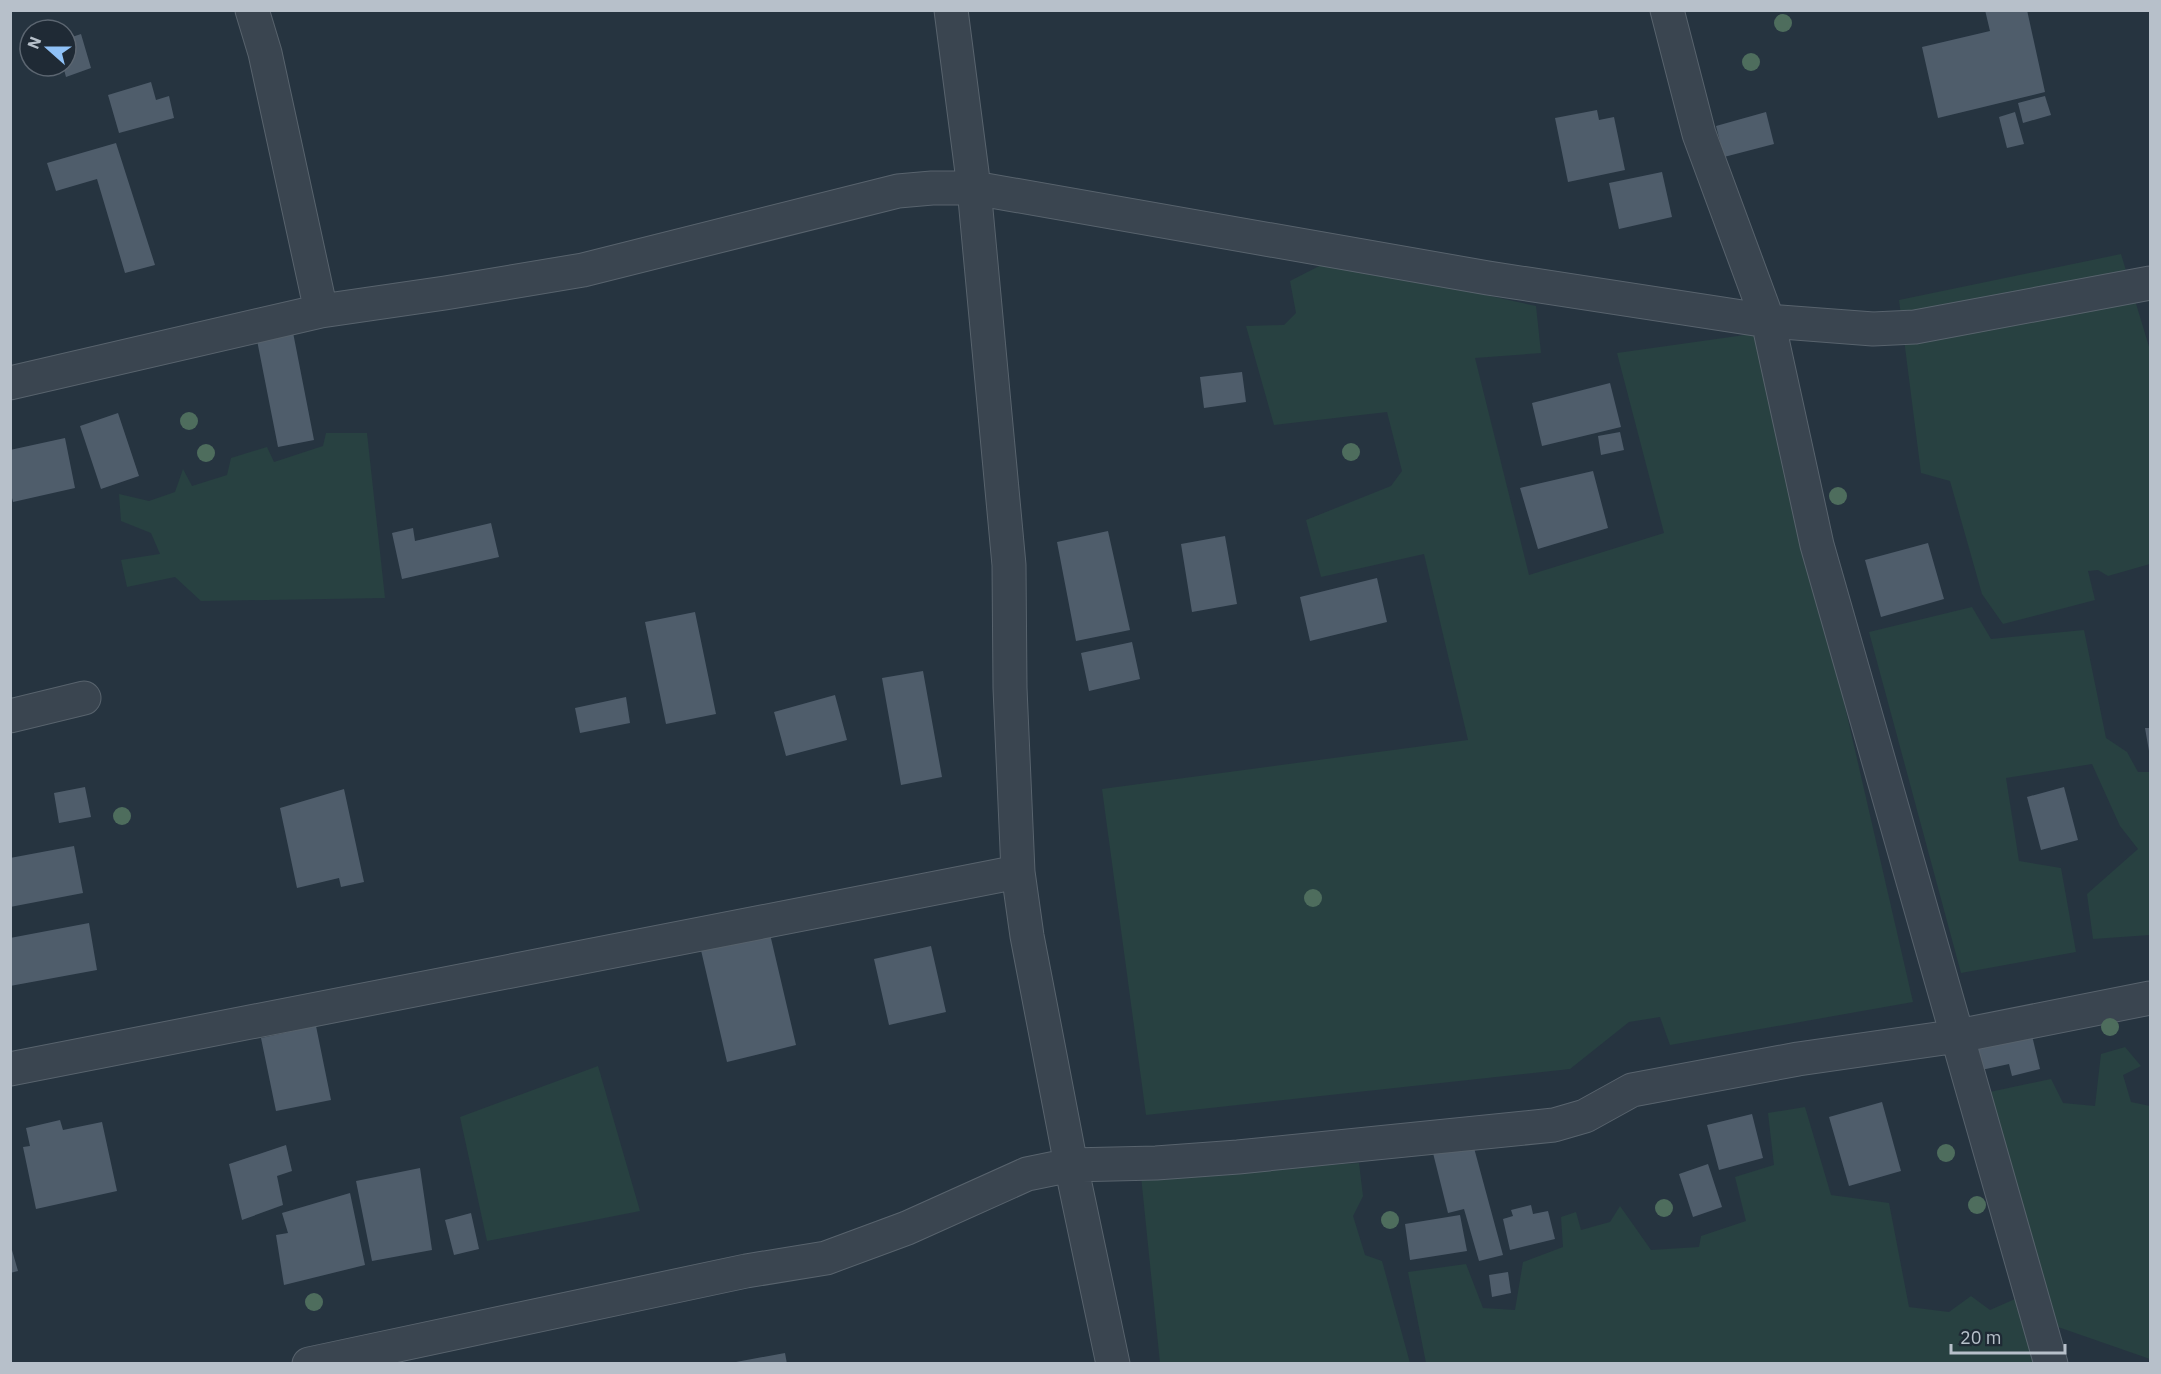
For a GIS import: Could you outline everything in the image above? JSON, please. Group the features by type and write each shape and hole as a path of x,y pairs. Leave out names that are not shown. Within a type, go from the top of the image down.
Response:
{"street":[{"path":"252,10 265,53 321,311"},
{"path":"951,10 974,188 1009,565 1010,688 1018,872 1027,936 1071,1165 1113,1364"},
{"path":"1667,10 1699,134 1768,321 1817,545 2051,1364"},
{"path":"10,383 321,311 583,270 898,191 932,188 974,188 1488,278 1768,321 1873,329 1915,327 2151,283"},
{"path":"10,716 84,698"},
{"path":"10,1069 1018,872"},
{"path":"309,1364 746,1271 826,1258 907,1228 1027,1174 1071,1165 1156,1163 1238,1157 1554,1125 1585,1116 1632,1090 1798,1059 1958,1036 2151,998"}],"green space":[{"path":"2121,254 2150,350 2150,564 2108,576 2098,570 2088,571 2095,600 2003,624 1982,594 1950,481 1921,473 1899,300"},
{"path":"1329,261 1536,306 1541,353 1475,358 1529,575 1664,533 1617,353 1759,333 1913,1002 1670,1045 1660,1017 1629,1022 1570,1069 1146,1115 1102,789 1468,740 1424,554 1321,577 1306,520 1391,486 1402,471 1387,412 1274,425 1246,326 1284,325 1296,313 1290,281"},
{"path":"326,433 367,433 385,598 201,601 175,577 127,587 121,560 160,554 151,533 121,521 119,494 149,501 175,492 183,469 192,486 227,475 231,458 267,447 274,462 323,446"},
{"path":"1972,607 1991,639 2084,630 2106,738 2127,752 2138,772 2150,772 2150,935 2093,939 2087,894 2138,849 2120,826 2092,764 2006,778 2019,861 2061,868 2076,952 1961,973 1869,632"},
{"path":"2125,1047 2141,1066 2123,1075 2131,1102 2150,1106 2150,1359 2058,1327 1985,1093 2051,1079 2063,1103 2095,1106 2101,1054"},
{"path":"598,1066 640,1211 487,1241 460,1117"},
{"path":"1805,1107 1831,1195 1889,1203 1909,1307 1949,1312 1971,1296 1990,1310 2015,1299 2034,1363 1426,1363 1408,1272 1466,1264 1483,1308 1515,1310 1523,1262 1563,1247 1561,1217 1576,1212 1581,1230 1610,1222 1620,1206 1651,1250 1699,1247 1701,1236 1746,1221 1735,1177 1774,1165 1768,1113"},
{"path":"1359,1163 1363,1196 1353,1216 1365,1255 1382,1261 1410,1363 1160,1363 1141,1176"}],"building":[{"path":"1985,10 2027,10 2045,92 1938,118 1922,47 1990,31"},
{"path":"81,34 91,68 78,73 78,35"},
{"path":"151,82 156,100 169,96 174,118 119,133 108,95"},
{"path":"2045,96 2051,115 2023,123 2018,103"},
{"path":"1597,110 1599,120 1614,117 1625,170 1568,182 1555,118"},
{"path":"1766,112 1774,144 1724,157 1716,126"},
{"path":"2015,112 2024,144 2007,148 1999,117"},
{"path":"116,143 155,265 125,273 97,179 56,191 47,163"},
{"path":"1662,172 1672,217 1619,229 1609,183"},
{"path":"290,317 314,440 278,447 254,325"},
{"path":"1242,372 1246,402 1204,408 1200,377"},
{"path":"1610,383 1621,427 1542,446 1532,403"},
{"path":"118,413 139,476 101,489 80,426"},
{"path":"1620,432 1624,450 1601,455 1598,436"},
{"path":"65,438 75,488 13,502 10,490 10,450"},
{"path":"1593,471 1608,528 1538,549 1520,488"},
{"path":"491,523 499,557 402,579 392,533 413,528 415,541"},
{"path":"1108,531 1130,630 1076,641 1057,542"},
{"path":"1225,536 1237,604 1192,612 1181,544"},
{"path":"1928,543 1944,599 1881,617 1865,560"},
{"path":"1377,578 1387,622 1310,641 1300,597"},
{"path":"695,612 716,714 666,724 645,622"},
{"path":"1132,642 1140,679 1089,691 1081,653"},
{"path":"923,671 942,777 901,785 882,678"},
{"path":"835,695 847,740 786,756 774,712"},
{"path":"626,697 630,723 580,733 575,708"},
{"path":"2145,728 2150,728 2150,751 2149,751"},
{"path":"85,787 91,817 59,823 54,793"},
{"path":"2064,787 2078,840 2041,850 2027,797"},
{"path":"344,789 364,882 341,887 339,878 297,888 280,808"},
{"path":"74,846 83,893 10,907 10,858"},
{"path":"766,917 796,1045 727,1062 697,933"},
{"path":"89,923 97,970 10,986 10,938"},
{"path":"931,946 946,1012 889,1025 874,959"},
{"path":"2029,1023 2040,1069 2012,1076 2009,1064 1972,1072 1965,1039"},
{"path":"316,1026 331,1100 276,1111 261,1038"},
{"path":"1882,1102 1901,1171 1849,1186 1829,1117"},
{"path":"1752,1114 1763,1158 1719,1170 1707,1125"},
{"path":"60,1120 63,1130 102,1122 117,1191 36,1209 23,1147 30,1146 26,1128"},
{"path":"1467,1122 1503,1255 1479,1261 1464,1209 1448,1213 1433,1153"},
{"path":"286,1145 292,1171 277,1176 283,1205 242,1220 229,1164"},
{"path":"1708,1164 1722,1207 1693,1217 1679,1174"},
{"path":"420,1168 432,1250 372,1261 356,1181"},
{"path":"350,1193 365,1265 284,1285 276,1235 288,1233 282,1213"},
{"path":"1531,1205 1533,1214 1548,1211 1555,1239 1510,1250 1503,1219 1513,1216 1511,1210"},
{"path":"471,1213 479,1249 454,1255 445,1220"},
{"path":"1460,1215 1467,1251 1410,1260 1405,1224"},
{"path":"10,1243 18,1271 10,1273"},
{"path":"1508,1272 1511,1293 1492,1297 1489,1275"},
{"path":"785,1353 787,1364 736,1364 736,1362"}]}
